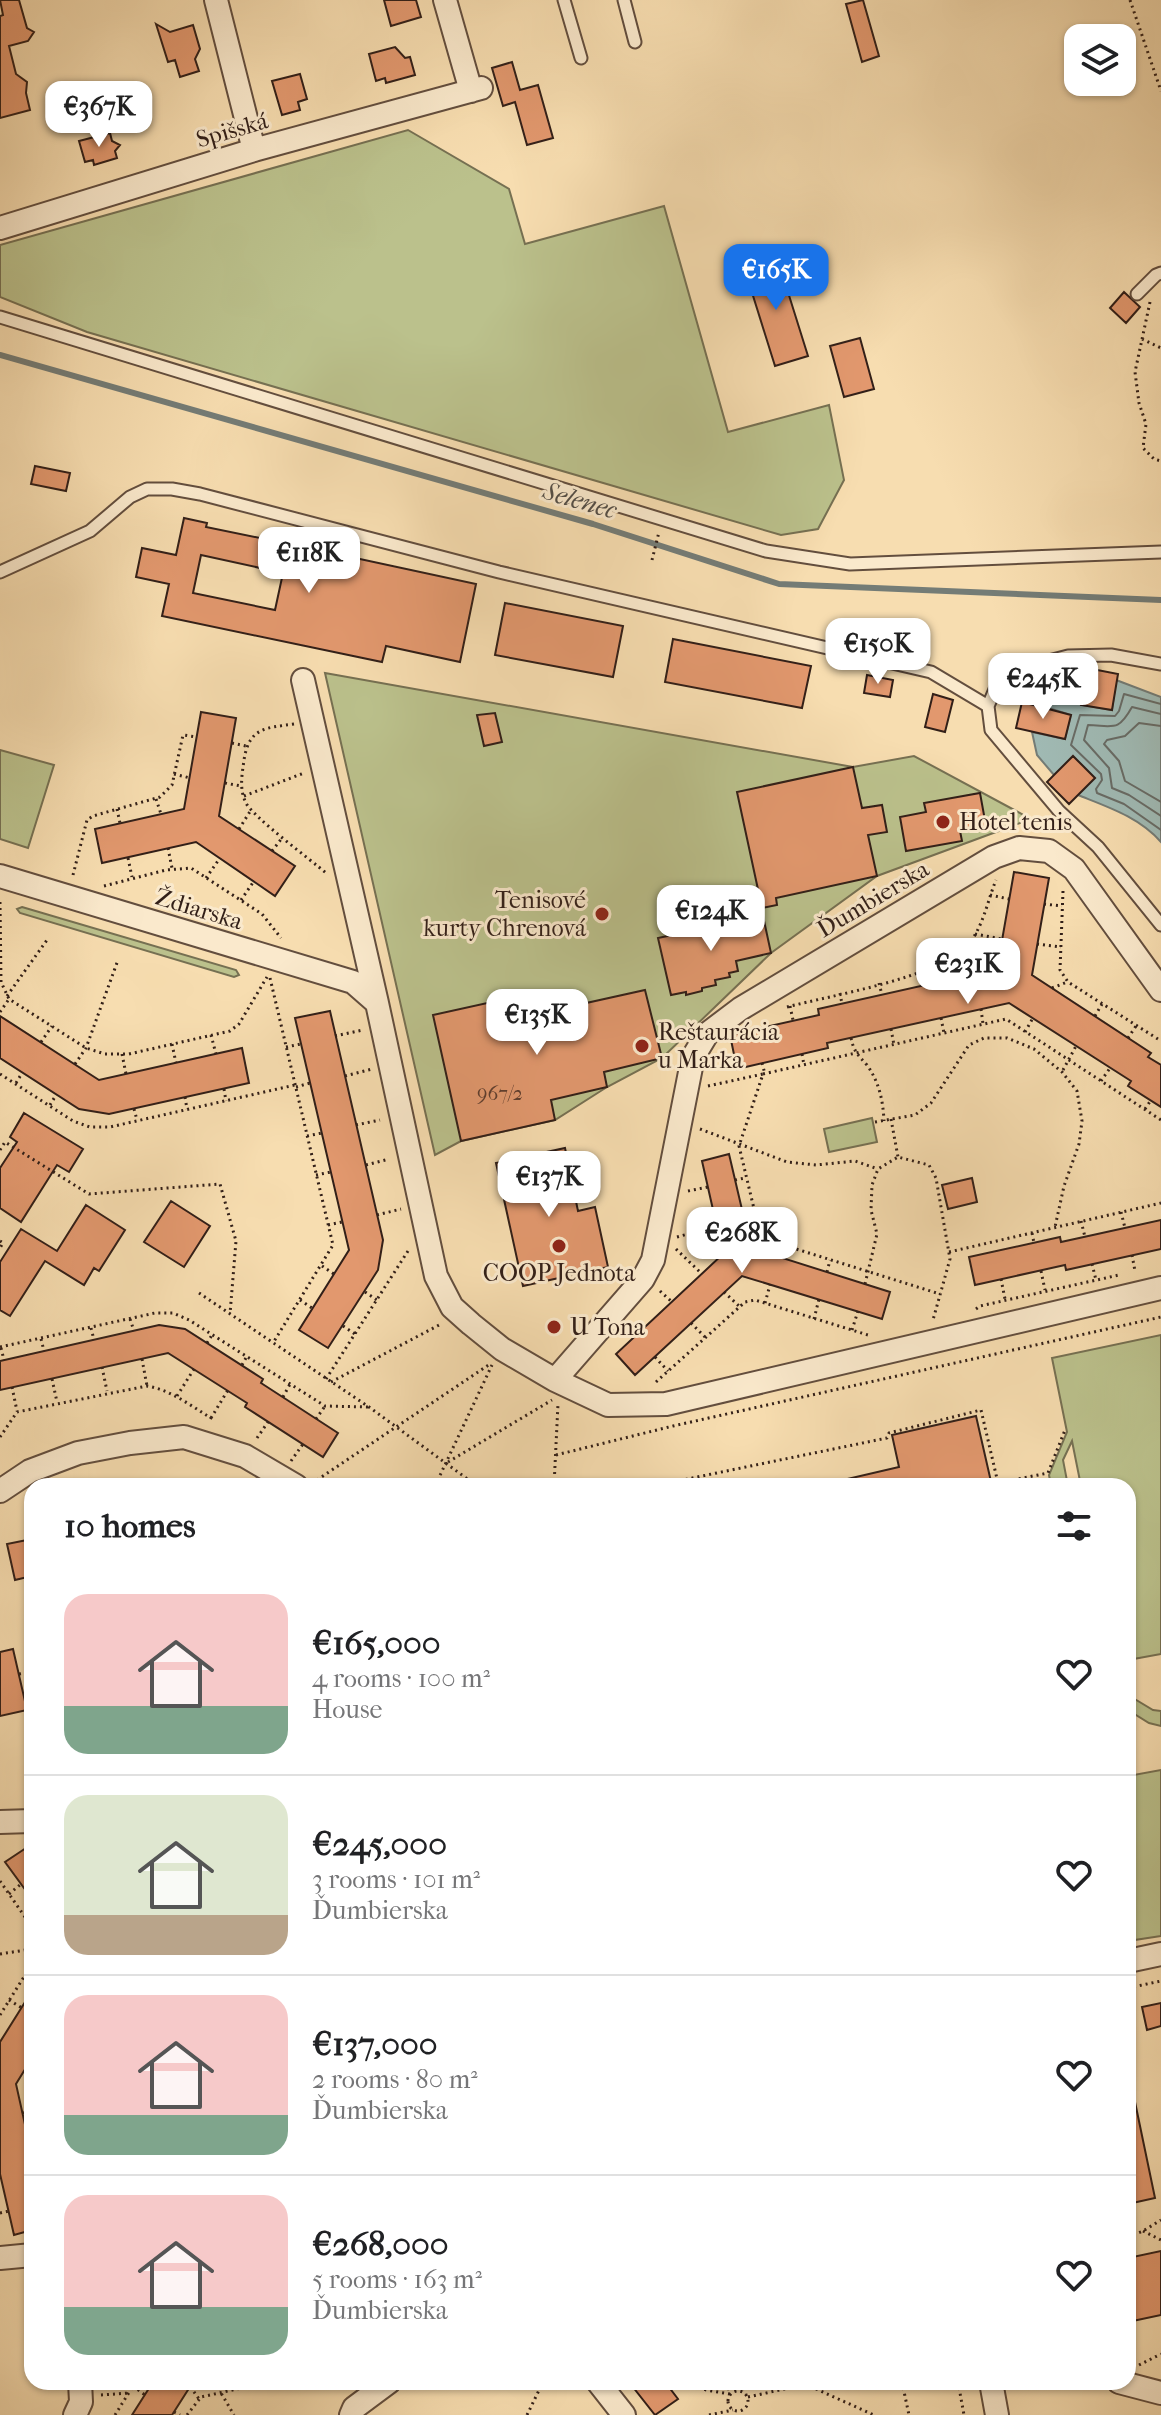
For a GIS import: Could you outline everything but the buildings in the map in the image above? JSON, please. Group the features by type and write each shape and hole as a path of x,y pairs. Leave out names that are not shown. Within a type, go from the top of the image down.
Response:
{"street":[{"path":"216,0 254,150"},
{"name":"Spišská","path":"0,228 254,150 476,89 445,0"},
{"path":"303,680 436,1276 450,1313 555,1380 608,1405 666,1404 1161,1288"},
{"name":"Ďumbierska","path":"555,1380 643,1279 653,1260 693,1057 707,1034 740,1009 994,857 1019,848 1049,851 1074,869 1161,990"},
{"name":"Ždiarska","path":"0,876 353,982 377,1003"},
{"path":"0,1491 30,1471 78,1453 184,1437 245,1456 292,1478"},
{"path":"0,1822 24,1821"},
{"path":"1136,1959 1161,1954"},
{"path":"0,2258 24,2256"},
{"path":"1136,2382 1161,2393"},
{"path":"351,2415 354,2408 378,2390"},
{"path":"604,2390 624,2415"},
{"path":"992,2390 997,2415"}],"lane":[{"path":"564,0 581,58"},
{"path":"624,0 635,42"},
{"path":"1137,294 1158,274"},
{"path":"0,317 766,551 850,564 1161,552"},
{"path":"0,572 90,531 130,497 147,489 172,489 215,497 499,572 931,672 988,706"},
{"path":"1161,664 1111,655 1068,656 1002,673 988,706 991,730 1059,811 1098,847 1161,925"}],"path":[{"path":"1130,0 1161,91"},
{"path":"1158,274 1135,372 1139,403 1146,424 1143,448 1154,459 1161,461"},
{"path":"1142,339 1161,348"},
{"path":"652,560 658,535"},
{"path":"312,722 264,729 253,736 246,746 241,786 251,810 331,877"},
{"path":"197,737 183,735 167,792 87,820 68,896 132,878 191,868 262,914 283,941"},
{"path":"232,743 246,746"},
{"path":"244,796 323,766"},
{"path":"174,774 190,778"},
{"path":"225,783 241,786"},
{"path":"156,798 161,814"},
{"path":"117,809 120,823"},
{"path":"239,829 251,810"},
{"path":"272,851 283,837"},
{"path":"168,848 173,870"},
{"path":"128,858 132,878"},
{"path":"206,878 220,858"},
{"path":"777,1009 930,970 965,948 975,934 998,876"},
{"path":"1063,878 1060,970 1068,982 1161,1041"},
{"path":"241,900 254,881"},
{"path":"990,895 1009,899"},
{"path":"0,902 0,972 8,997 86,1048 105,1054 122,1054 230,1031 239,1024 269,974"},
{"path":"1044,904 1062,906"},
{"path":"975,934 1002,939"},
{"path":"0,1012 47,940"},
{"path":"1037,944 1061,947"},
{"path":"965,948 972,975"},
{"path":"75,1064 86,1048 118,960"},
{"path":"930,970 932,984"},
{"path":"269,974 279,973"},
{"path":"269,974 333,1245 273,1343"},
{"path":"1052,988 1068,982"},
{"path":"879,983 882,995"},
{"path":"840,993 842,1004"},
{"path":"1095,1016 1102,1004"},
{"path":"790,1006 793,1020"},
{"path":"981,1009 983,1024"},
{"path":"941,1018 944,1033"},
{"path":"1025,1032 1033,1018"},
{"path":"696,1088 1006,1019 1161,1120"},
{"path":"41,1042 52,1026"},
{"path":"1128,1038 1136,1026"},
{"path":"335,1036 368,1028"},
{"path":"891,1029 894,1045"},
{"path":"211,1035 216,1054"},
{"path":"851,1038 854,1054 867,1066 883,1096 884,1121"},
{"path":"875,1122 915,1115 931,1103 969,1045 984,1038 1007,1038 1034,1049 1062,1072 1077,1091 1082,1121 1079,1144 1064,1186 1055,1227"},
{"path":"172,1044 176,1063"},
{"path":"286,1047 301,1044"},
{"path":"1062,1072 1076,1046"},
{"path":"122,1054 126,1074"},
{"path":"802,1054 804,1065"},
{"path":"762,1063 764,1074 739,1146 761,1238 940,1294"},
{"path":"345,1076 377,1067"},
{"path":"1101,1081 1110,1068"},
{"path":"15,1084 22,1073"},
{"path":"0,1074 73,1121 90,1127 110,1127 310,1083"},
{"path":"224,1089 226,1101"},
{"path":"49,1105 56,1095"},
{"path":"185,1097 188,1110"},
{"path":"1145,1109 1151,1100"},
{"path":"134,1109 137,1121"},
{"path":"356,1125 388,1118"},
{"path":"891,1119 898,1157"},
{"path":"689,1124 739,1146 762,1151 787,1162 816,1165 855,1161 878,1169"},
{"path":"307,1136 322,1133"},
{"path":"0,1150 5,1142 89,1194 220,1184 236,1241 230,1314"},
{"path":"366,1165 397,1157"},
{"path":"865,1284 877,1234 871,1210 872,1185 878,1169 898,1157 929,1165 936,1178 950,1259 930,1331"},
{"path":"316,1175 331,1172"},
{"path":"735,1180 745,1178"},
{"path":"686,1191 708,1187"},
{"path":"949,1252 1161,1203"},
{"path":"377,1215 408,1207"},
{"path":"1121,1212 1125,1228"},
{"path":"744,1220 754,1217"},
{"path":"1081,1221 1085,1237"},
{"path":"328,1225 342,1222"},
{"path":"667,1240 717,1226"},
{"path":"1032,1233 1034,1243"},
{"path":"0,1241 3,1243 0,1248"},
{"path":"992,1242 994,1252"},
{"path":"778,1257 782,1245"},
{"path":"675,1248 702,1274"},
{"path":"328,1380 408,1251"},
{"path":"1132,1255 1135,1271"},
{"path":"827,1272 830,1260"},
{"path":"1092,1264 1096,1280"},
{"path":"322,1266 334,1274"},
{"path":"1041,1271 1045,1291"},
{"path":"971,1313 980,1306 1122,1274"},
{"path":"1001,1279 1005,1300"},
{"path":"652,1282 672,1302"},
{"path":"765,1303 770,1285"},
{"path":"365,1292 377,1300"},
{"path":"724,1292 739,1307"},
{"path":"199,1293 369,1407 467,1478"},
{"path":"814,1319 819,1299"},
{"path":"300,1300 312,1308"},
{"path":"647,1390 745,1302 755,1300 875,1337"},
{"path":"852,1330 858,1311"},
{"path":"4,1360 0,1347 155,1313 173,1313 325,1406 369,1407"},
{"path":"328,1380 450,1313"},
{"path":"556,1455 1161,1317"},
{"path":"130,1318 134,1331"},
{"path":"691,1323 705,1337"},
{"path":"343,1326 355,1334"},
{"path":"91,1327 94,1340"},
{"path":"207,1343 212,1335"},
{"path":"41,1338 44,1351"},
{"path":"242,1365 247,1356"},
{"path":"655,1357 668,1371"},
{"path":"142,1359 147,1386"},
{"path":"314,1478 494,1361 439,1478"},
{"path":"102,1367 108,1392"},
{"path":"177,1397 194,1369"},
{"path":"52,1379 58,1403"},
{"path":"283,1397 290,1384"},
{"path":"0,1437 2,1428 17,1412 147,1386 177,1397 211,1418"},
{"path":"12,1387 17,1412"},
{"path":"207,1424 228,1390"},
{"path":"447,1463 558,1396 555,1478"},
{"path":"316,1419 325,1406"},
{"path":"692,1478 887,1438 889,1433 981,1410 997,1478"},
{"path":"254,1443 268,1422"},
{"path":"1023,1478 1048,1473 1065,1430"},
{"path":"289,1463 303,1444"},
{"path":"19,1674 24,1673"},
{"path":"0,1881 24,1916"},
{"path":"9,1894 21,1884"},
{"path":"0,1954 24,1950"},
{"path":"0,2015 24,1977"},
{"path":"1136,1986 1161,1981"},
{"path":"9,2000 22,2008"},
{"path":"0,2213 9,2211"},
{"path":"1136,2234 1161,2220"},
{"path":"1143,2231 1161,2240"},
{"path":"1136,2369 1161,2354"},
{"path":"115,2415 130,2390"},
{"path":"139,2390 145,2395"},
{"path":"193,2390 199,2399"},
{"path":"220,2390 234,2415"},
{"path":"187,2415 199,2399 233,2390"},
{"path":"527,2415 539,2390"},
{"path":"706,2390 730,2394 736,2391 747,2396 776,2390"},
{"path":"729,2390 727,2401 733,2410"},
{"path":"745,2390 748,2415"},
{"path":"818,2390 874,2415"},
{"path":"904,2390 909,2415"},
{"path":"959,2390 964,2415"},
{"path":"79,2398 129,2393"},
{"path":"709,2415 746,2408"},
{"path":"174,2412 180,2415"}],"green space":[{"path":"408,130 509,189 525,244 664,206 728,432 829,405 844,480 818,529 781,535 87,332 0,297 0,245"},
{"name":"Tenisové kurty Chrenová","path":"325,673 853,767 914,756 1031,819 877,876 771,953 662,1058 607,1087 555,1120 461,1141 435,1155"},
{"path":"0,750 54,765 28,848 0,839"},
{"path":"22,907 236,970 239,975 234,977 20,913 17,909"},
{"path":"872,1118 877,1142 829,1152 824,1129"},
{"path":"1161,1335 1161,1654 1136,1659 1136,1478 1079,1478 1072,1441 1063,1460 1066,1478 1050,1478 1067,1432 1052,1358"},
{"path":"1136,1700 1161,1711 1161,1726 1136,1715"},
{"path":"1161,1770 1161,1936 1136,1940 1136,1775"}],"water":[{"path":"1086,675 1082,705 1112,710 1116,680 1161,697 1161,842 1133,819 1078,795 1095,778 1073,756 1054,775 1037,755 1032,732 1065,739 1071,715 1045,707 1057,683"}],"waterway":[{"name":"Selenec","path":"0,355 593,524 779,584 1161,600"}],"place":[{"name":"Hotel tenis","path":"943,822"},
{"name":"Tenisové kurty Chrenová","path":"602,914"},
{"name":"Reštaurácia u Marka","path":"642,1046"},
{"name":"COOP Jednota","path":"559,1246"},
{"name":"U Tona","path":"554,1327"}]}
